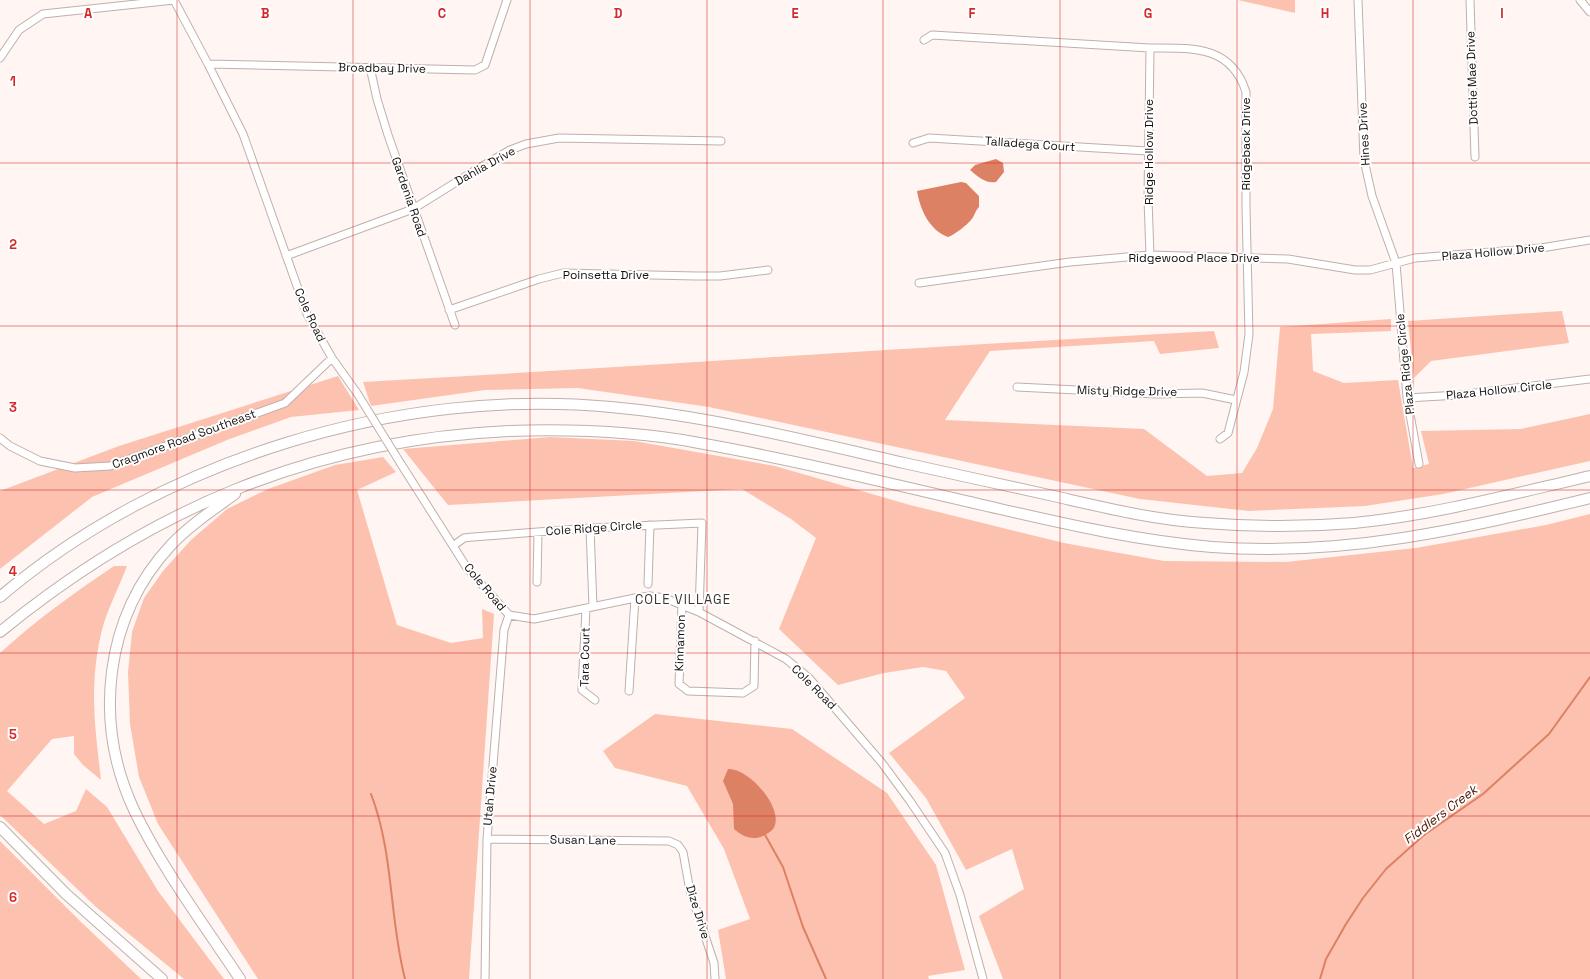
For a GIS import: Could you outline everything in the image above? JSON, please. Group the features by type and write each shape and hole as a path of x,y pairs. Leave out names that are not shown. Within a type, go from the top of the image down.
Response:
{"highway":[{"path":"0,597 58,554 101,525 169,488 214,469 262,450 315,434 388,418 462,407 550,404 608,407 681,415 1128,513 1201,523 1276,526 1353,523 1427,513 1590,476"},
{"path":"0,632 71,577 122,546 175,516 253,482 310,462 346,453 420,439 485,432 554,430 624,433 695,442 765,456 1090,530 1152,540 1216,547 1280,549 1323,547 1409,538 1475,526 1590,498"},
{"path":"240,979 171,874 134,810 114,751 109,698 112,666 122,628 135,595 146,578 167,550 186,530 253,482"},
{"path":"0,827 66,894 162,979"}],"street":[{"path":"0,58 19,30 43,14 174,0"},
{"name":"Cole Road","path":"174,0 243,134 307,314 332,358 356,393 467,568 509,615 534,619 635,598 650,596 666,598 699,612 755,645 786,659 809,678 882,763 936,837 950,866 983,979"},
{"name":"Broadbay Drive","path":"208,64 475,70 485,65 506,0"},
{"name":"Hines Drive","path":"1358,0 1364,160 1372,196 1396,262"},
{"name":"Dottie Mae Drive","path":"1470,0 1475,157"},
{"path":"1580,0 1590,12"},
{"name":"Ridgeback Drive","path":"924,40 932,35 1205,51 1221,56 1232,65 1241,78 1246,92 1246,257 1249,334 1245,366 1228,433 1220,440"},
{"name":"Ridge Hollow Drive","path":"1150,48 1148,151 1150,255"},
{"name":"Gardenia Road","path":"370,67 376,99 413,209 455,325"},
{"name":"Dahlia Drive","path":"286,256 413,209 474,170 510,150 526,144 559,138 721,140"},
{"name":"Talladega Court","path":"913,143 929,138 1148,151"},
{"name":"Plaza Hollow Drive","path":"1396,262 1415,258 1541,248 1590,240"},
{"name":"Ridgewood Place Drive","path":"919,283 1070,262 1150,255 1246,257 1294,260 1362,270 1377,269 1396,262"},
{"name":"Plaza Ridge Circle","path":"1396,262 1407,398 1419,464"},
{"name":"Poinsetta Drive","path":"449,310 539,279 563,273 704,276 768,270"},
{"name":"Cragmore Road Southeast","path":"0,438 10,446 40,461 75,468 110,466 285,403 332,358"},
{"name":"Plaza Hollow Circle","path":"1407,398 1459,395 1590,379"},
{"name":"Misty Ridge Drive","path":"1017,387 1157,394 1202,393 1236,400"},
{"name":"Cole Ridge Circle","path":"453,546 464,538 472,537 590,528 702,523 699,612"},
{"name":"Cole Ridge Circle","path":"648,584 650,525"},
{"path":"590,528 591,607"},
{"path":"537,582 538,532"},
{"path":"629,691 635,598"},
{"name":"Kinnamon","path":"682,605 679,684 688,691 743,693 754,686 755,645"},
{"name":"Tara Court","path":"591,607 582,690 595,700"},
{"name":"Utah Drive","path":"485,979 487,839 504,630 509,615"},
{"name":"Susan Lane","path":"487,839 669,841 678,845"},
{"name":"Dize Drive","path":"678,845 683,852 690,891 714,963 715,979"}],"shaded area":[{"path":"1238,0 1295,0 1295,13"},
{"path":"996,159 1003,163 1004,172 996,182 985,181 970,170 975,165"},
{"path":"961,182 966,183 979,196 979,207 964,227 948,237 941,234 926,218 920,205 917,191"},
{"path":"1562,311 1569,343 1431,361 1414,378 1408,321"},
{"path":"1391,319 1391,331 1311,334 1313,371 1344,383 1398,380 1413,468 1429,464 1421,431 1521,429 1590,414 1590,461 1443,494 1365,506 1249,511 1140,499 709,407 578,388 485,390 371,406 363,382 1214,331 1219,348 1160,354 1154,341 990,351 945,420 1144,429 1207,476 1242,473 1257,448 1273,409 1280,327"},
{"path":"338,376 359,410 291,417 227,440 92,497 0,569 0,491 119,446"},
{"path":"550,437 634,441 775,466 910,505 1064,543 1164,561 1286,562 1416,548 1546,525 1590,514 1590,979 1003,979 979,916 1024,889 1012,849 966,870 926,798 889,753 965,698 946,671 923,667 884,673 838,685 779,629 816,538 791,519 742,489 448,505 403,449"},
{"path":"383,457 396,472 357,490 397,625 451,643 483,638 482,609 494,614 469,979 258,979 158,824 139,777 130,724 128,672 132,632 144,598 163,571 191,540 227,509 268,489 335,465"},
{"path":"114,566 127,566 106,617 97,653 94,707 101,780 83,765 74,754 74,736 52,739 7,791 44,824 76,811 86,789 107,807 158,891 224,979 184,979 96,907 0,815 0,653 27,629 84,586"},
{"path":"655,714 792,729 887,793 936,865 965,970 928,976 929,979 726,979 718,930 750,919 724,849 687,786 615,768 603,751"},
{"path":"728,769 746,775 764,792 775,812 776,821 770,832 763,836 751,838 740,834 734,829 733,804 723,781"},
{"path":"0,841 80,921 141,979 0,979"}],"waterway":[{"name":"Fiddlers Creek","path":"1320,979 1326,959 1346,924 1363,898 1386,869 1424,835 1483,794 1549,734 1590,677"},
{"path":"371,794 384,840 396,932 405,979"},
{"path":"764,833 783,867 803,927 826,979"}],"district":[{"name":"COLE VILLAGE","path":"683,599"}]}
